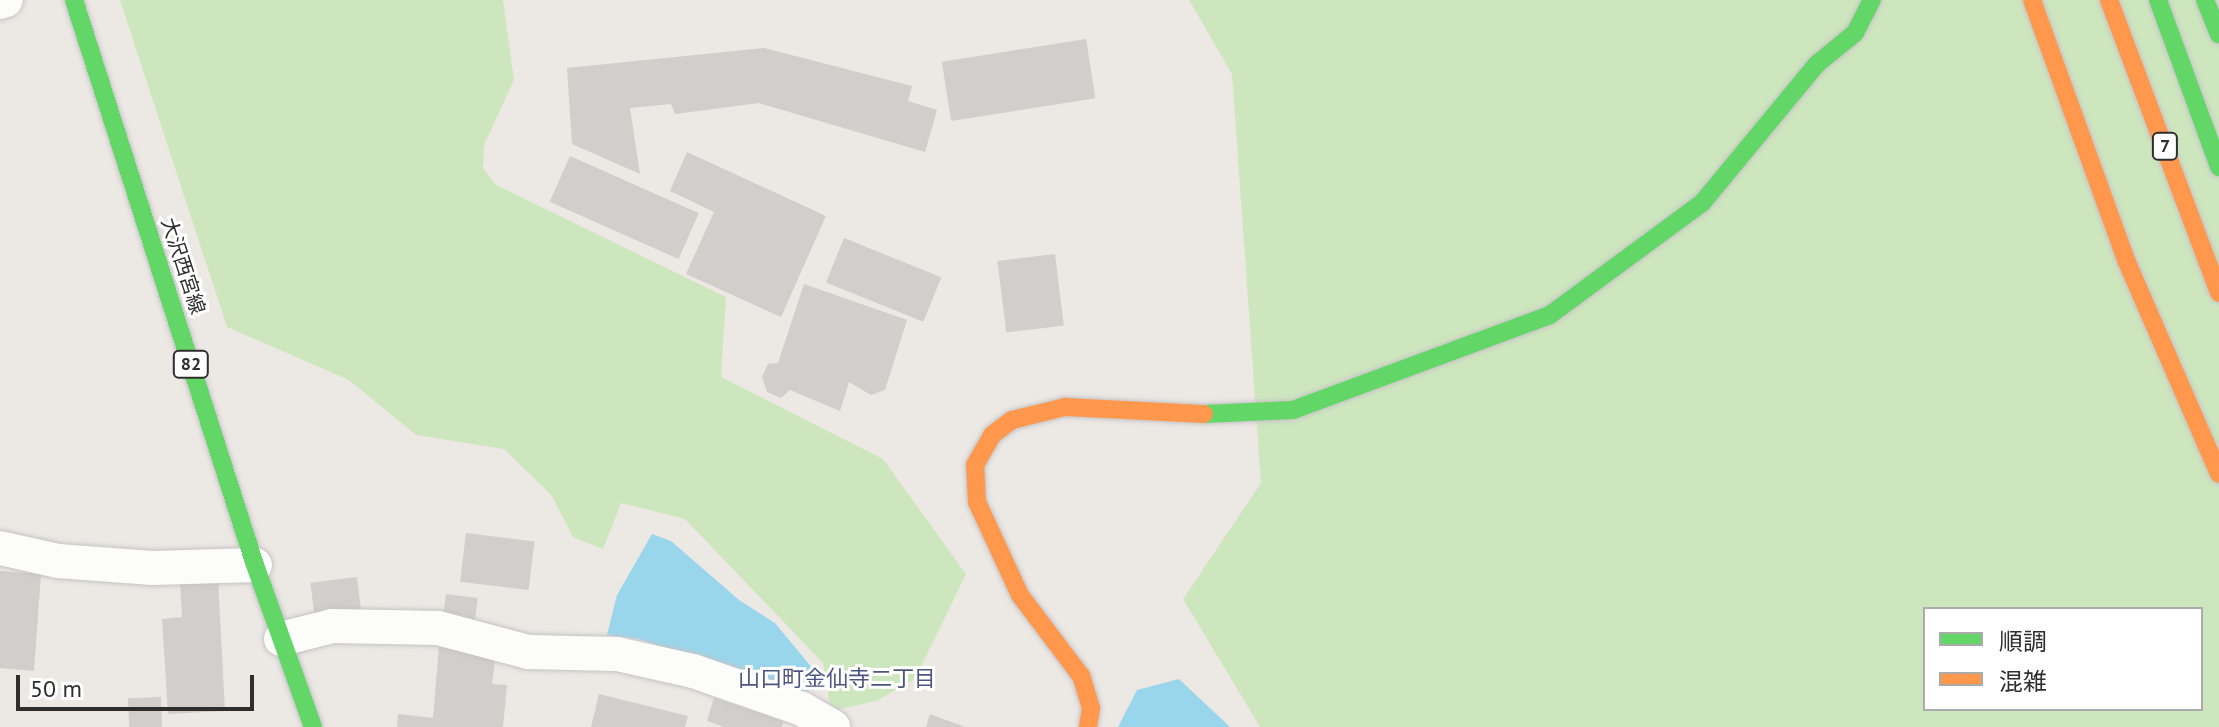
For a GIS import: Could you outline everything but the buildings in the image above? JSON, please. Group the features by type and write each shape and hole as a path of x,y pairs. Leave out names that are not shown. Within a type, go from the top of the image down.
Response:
{"main road":[{"name":"大沢西宮線","path":"74,0 255,565 313,727"},
{"path":"1088,727 1091,708 1081,676 1020,595 977,502 975,465 992,435 1012,420 1065,407 1240,416 1293,410 1550,315 1702,203 1756,132 1817,64 1855,33 1872,0"},
{"path":"2032,0 2126,260 2219,474"},
{"name":"7","path":"2109,0 2219,293"},
{"name":"7","path":"2158,0 2219,167"},
{"path":"2205,0 2219,34"}],"street":[{"path":"0,2 6,0"},
{"path":"0,548 58,561 137,567 255,565"},
{"path":"281,639 332,626 438,628 528,652 617,654 693,671 802,709 833,727"}],"green space":[{"path":"120,0 503,0 514,80 484,145 483,168 496,185 726,297 721,377 883,459 966,574 915,679 876,701 831,711 823,663 685,519 621,503 603,549 573,537 552,496 504,449 416,435 349,380 227,327"},
{"path":"1189,0 2219,0 2219,727 1260,727 1183,599 1261,483 1232,74"}],"water":[{"path":"652,534 671,541 739,600 775,623 813,669 816,689 799,692 639,639 607,635 617,595"},
{"path":"1179,679 1230,727 1118,727 1137,690"}],"traffic: fast":[{"path":"74,0 255,565 313,727"},
{"path":"1204,414 1293,410 1550,315 1702,203 1817,64 1855,33 1872,0"},
{"path":"2158,0 2219,167"},
{"path":"2205,0 2219,34"}],"traffic: slow":[{"path":"2032,0 2126,260 2219,474"},
{"path":"2109,0 2219,293"},
{"path":"1088,727 1091,708 1081,676 1020,595 977,502 975,465 992,435 1012,420 1065,407 1204,414"}],"district":[{"name":"山口町金仙寺二丁目","path":"837,679"}]}
